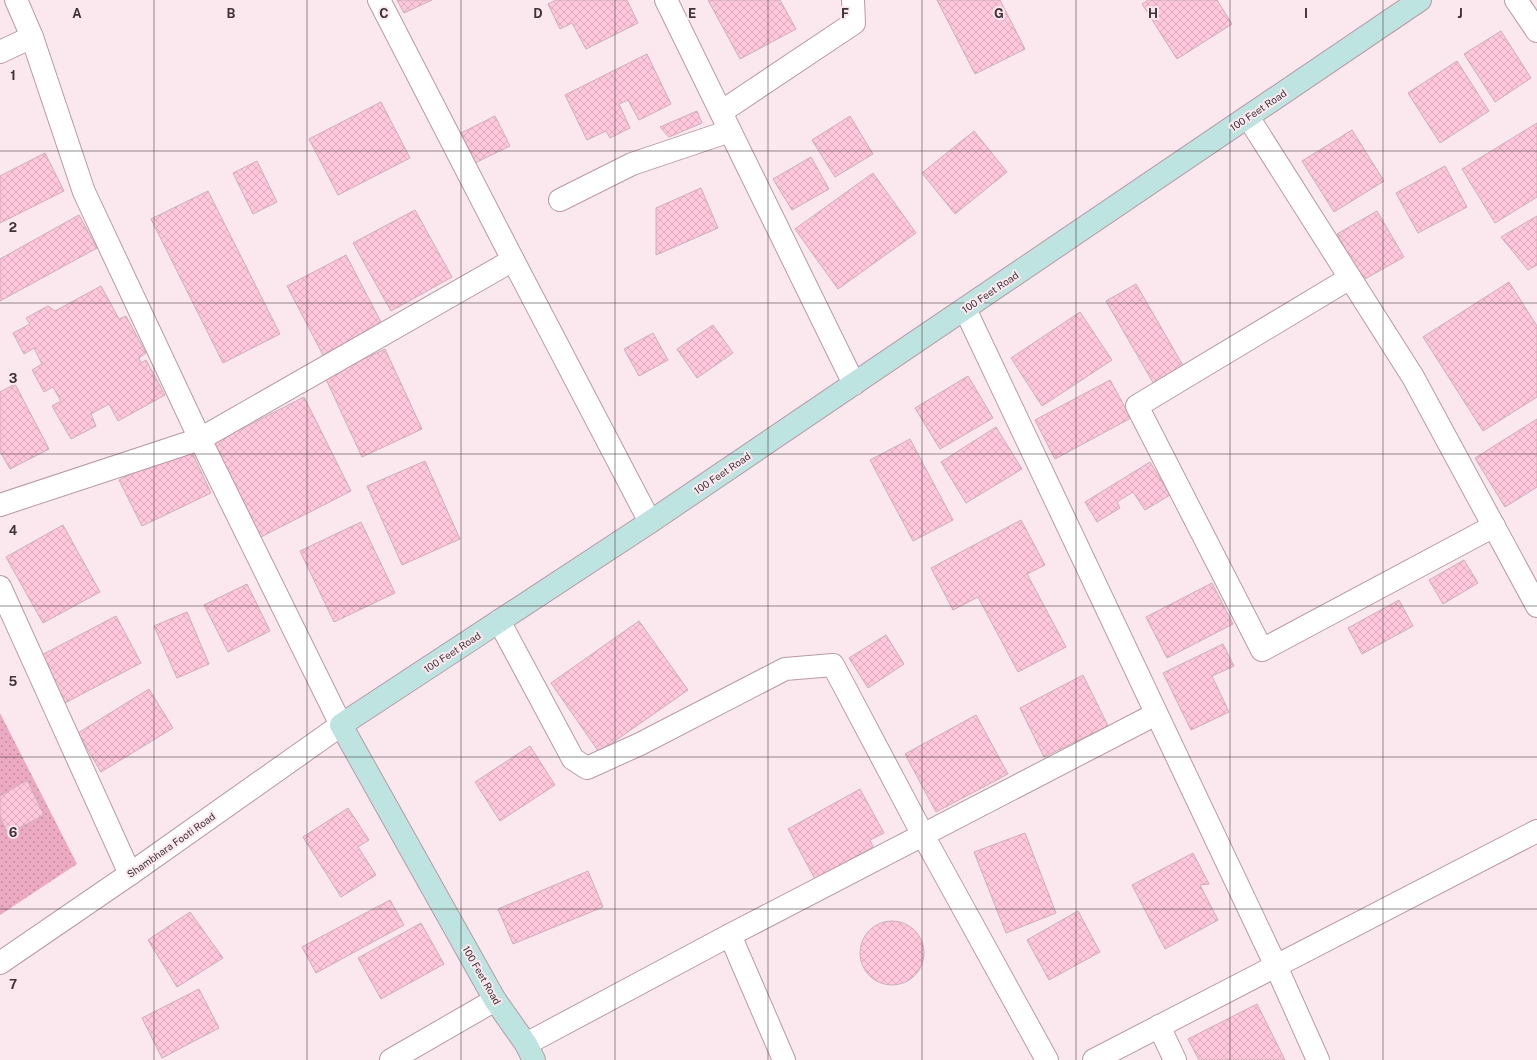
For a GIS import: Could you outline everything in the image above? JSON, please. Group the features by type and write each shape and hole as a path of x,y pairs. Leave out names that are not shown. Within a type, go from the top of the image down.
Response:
{"main road":[{"name":"100 Feet Road","path":"530,1052 495,1000 341,726 650,522 1420,0"}],"street":[{"path":"16,0 32,37 84,192 200,439 341,726"},
{"path":"379,0 512,260 650,522"},
{"path":"666,0 854,384"},
{"path":"721,112 854,23 853,0"},
{"path":"1516,0 1537,31"},
{"path":"0,52 32,37"},
{"path":"1248,117 1413,377 1537,606"},
{"path":"560,200 632,164 730,131"},
{"path":"0,505 200,439 512,260"},
{"path":"1350,278 1137,406 1262,650 1494,526"},
{"path":"965,309 1276,966 1318,1060"},
{"path":"0,587 130,874"},
{"path":"499,621 573,759 587,768 640,744 785,669 833,665 923,835 1047,1060"},
{"path":"530,1052 730,935 1156,714"},
{"name":"Shambhara Footi Road","path":"0,962 130,874 341,726"},
{"path":"1094,1060 1537,831"},
{"path":"730,935 784,1060"},
{"path":"391,1060 495,1000"},
{"path":"1159,1026 1175,1060"}],"shaded area":[{"path":"0,713 77,864 0,915"}],"building":[{"path":"397,0 432,0 404,13"},
{"path":"556,0 627,0 638,23 586,49 572,23 560,29 548,4"},
{"path":"708,0 780,0 796,29 740,59"},
{"path":"937,0 1000,0 1025,49 975,74"},
{"path":"1148,0 1217,0 1232,24 1177,59 1142,4"},
{"path":"1501,31 1531,78 1495,102 1464,54"},
{"path":"647,54 671,104 639,120 628,100 619,104 630,128 610,138 606,131 587,140 565,95"},
{"path":"1457,61 1489,111 1440,143 1408,93"},
{"path":"381,102 410,158 338,195 309,139"},
{"path":"697,111 702,123 669,137 660,127"},
{"path":"495,116 510,146 475,163 461,133"},
{"path":"850,116 873,154 835,177 812,140"},
{"path":"1537,123 1537,197 1495,223 1462,169"},
{"path":"1352,130 1384,181 1334,212 1302,161"},
{"path":"974,131 1007,172 955,214 922,173"},
{"path":"45,153 64,191 0,223 0,176"},
{"path":"811,157 829,189 792,210 773,179"},
{"path":"257,161 277,202 253,214 233,173"},
{"path":"1445,166 1467,207 1418,233 1396,193"},
{"path":"873,173 916,233 838,289 795,229"},
{"path":"701,188 718,228 656,255 656,208"},
{"path":"208,191 280,334 223,363 151,219"},
{"path":"415,210 452,277 391,311 353,243"},
{"path":"1377,211 1404,257 1363,280 1337,234"},
{"path":"79,215 97,248 0,301 0,259"},
{"path":"1537,216 1537,265 1528,270 1501,237"},
{"path":"346,255 382,324 323,355 287,286"},
{"path":"1509,282 1537,326 1537,397 1483,431 1423,337"},
{"path":"1136,284 1185,369 1155,386 1106,301"},
{"path":"101,286 119,319 126,316 146,353 139,358 141,363 146,360 165,395 118,421 109,404 91,414 96,426 71,439 52,406 61,401 53,387 44,392 32,370 42,364 34,348 24,354 13,333 30,324 26,318 48,306 55,311"},
{"path":"1080,312 1112,360 1042,406 1011,358"},
{"path":"713,325 733,353 697,378 677,349"},
{"path":"653,333 668,360 639,376 624,349"},
{"path":"385,349 422,429 362,457 325,377"},
{"path":"968,376 993,418 940,449 915,408"},
{"path":"1110,380 1131,418 1055,459 1035,420"},
{"path":"15,384 49,449 10,469 0,451 0,392"},
{"path":"304,397 351,491 259,538 212,444"},
{"path":"1537,419 1537,487 1505,507 1475,458"},
{"path":"996,427 1022,469 966,503 941,462"},
{"path":"910,439 953,520 913,541 870,460"},
{"path":"189,446 211,493 142,526 119,480"},
{"path":"425,461 460,539 402,565 367,486"},
{"path":"1150,462 1170,495 1145,510 1133,492 1117,502 1120,508 1097,522 1085,502"},
{"path":"1021,520 1045,565 1027,574 1066,647 1018,672 978,597 953,610 931,568"},
{"path":"361,522 395,593 334,622 300,551"},
{"path":"63,525 100,592 43,623 6,557"},
{"path":"1464,560 1478,583 1443,604 1429,580"},
{"path":"1212,583 1233,624 1167,658 1146,617"},
{"path":"247,584 270,631 228,652 204,605"},
{"path":"1399,600 1413,626 1362,654 1348,628"},
{"path":"187,612 209,664 177,678 154,626"},
{"path":"116,616 141,663 63,704 38,657"},
{"path":"639,621 688,690 599,752 551,683"},
{"path":"886,635 904,664 868,688 849,658"},
{"path":"1223,644 1234,666 1212,676 1229,712 1191,730 1163,673"},
{"path":"1083,675 1108,726 1044,757 1020,708"},
{"path":"149,689 173,728 101,772 78,733"},
{"path":"976,715 1008,774 936,812 905,754"},
{"path":"530,746 555,785 500,821 475,782"},
{"path":"27,780 44,815 8,834 0,817 0,796"},
{"path":"860,789 884,833 870,840 873,847 815,879 788,829"},
{"path":"348,808 369,840 358,847 376,875 341,897 303,837"},
{"path":"1025,833 1056,913 1006,933 974,852"},
{"path":"1193,853 1209,884 1200,885 1218,920 1165,949 1132,885"},
{"path":"588,871 603,907 513,944 498,909"},
{"path":"390,900 404,925 316,973 302,947"},
{"path":"1078,911 1100,952 1049,980 1027,940"},
{"path":"190,912 223,958 177,987 148,940"},
{"path":"886,921 898,921 915,930 922,941 924,953 922,965 915,976 898,985 886,985 874,980 865,971 860,959 860,947 865,935 874,926"},
{"path":"421,923 444,964 381,999 358,958"},
{"path":"199,989 219,1028 162,1058 142,1018"},
{"path":"1257,1004 1285,1060 1199,1060 1188,1039"}]}
